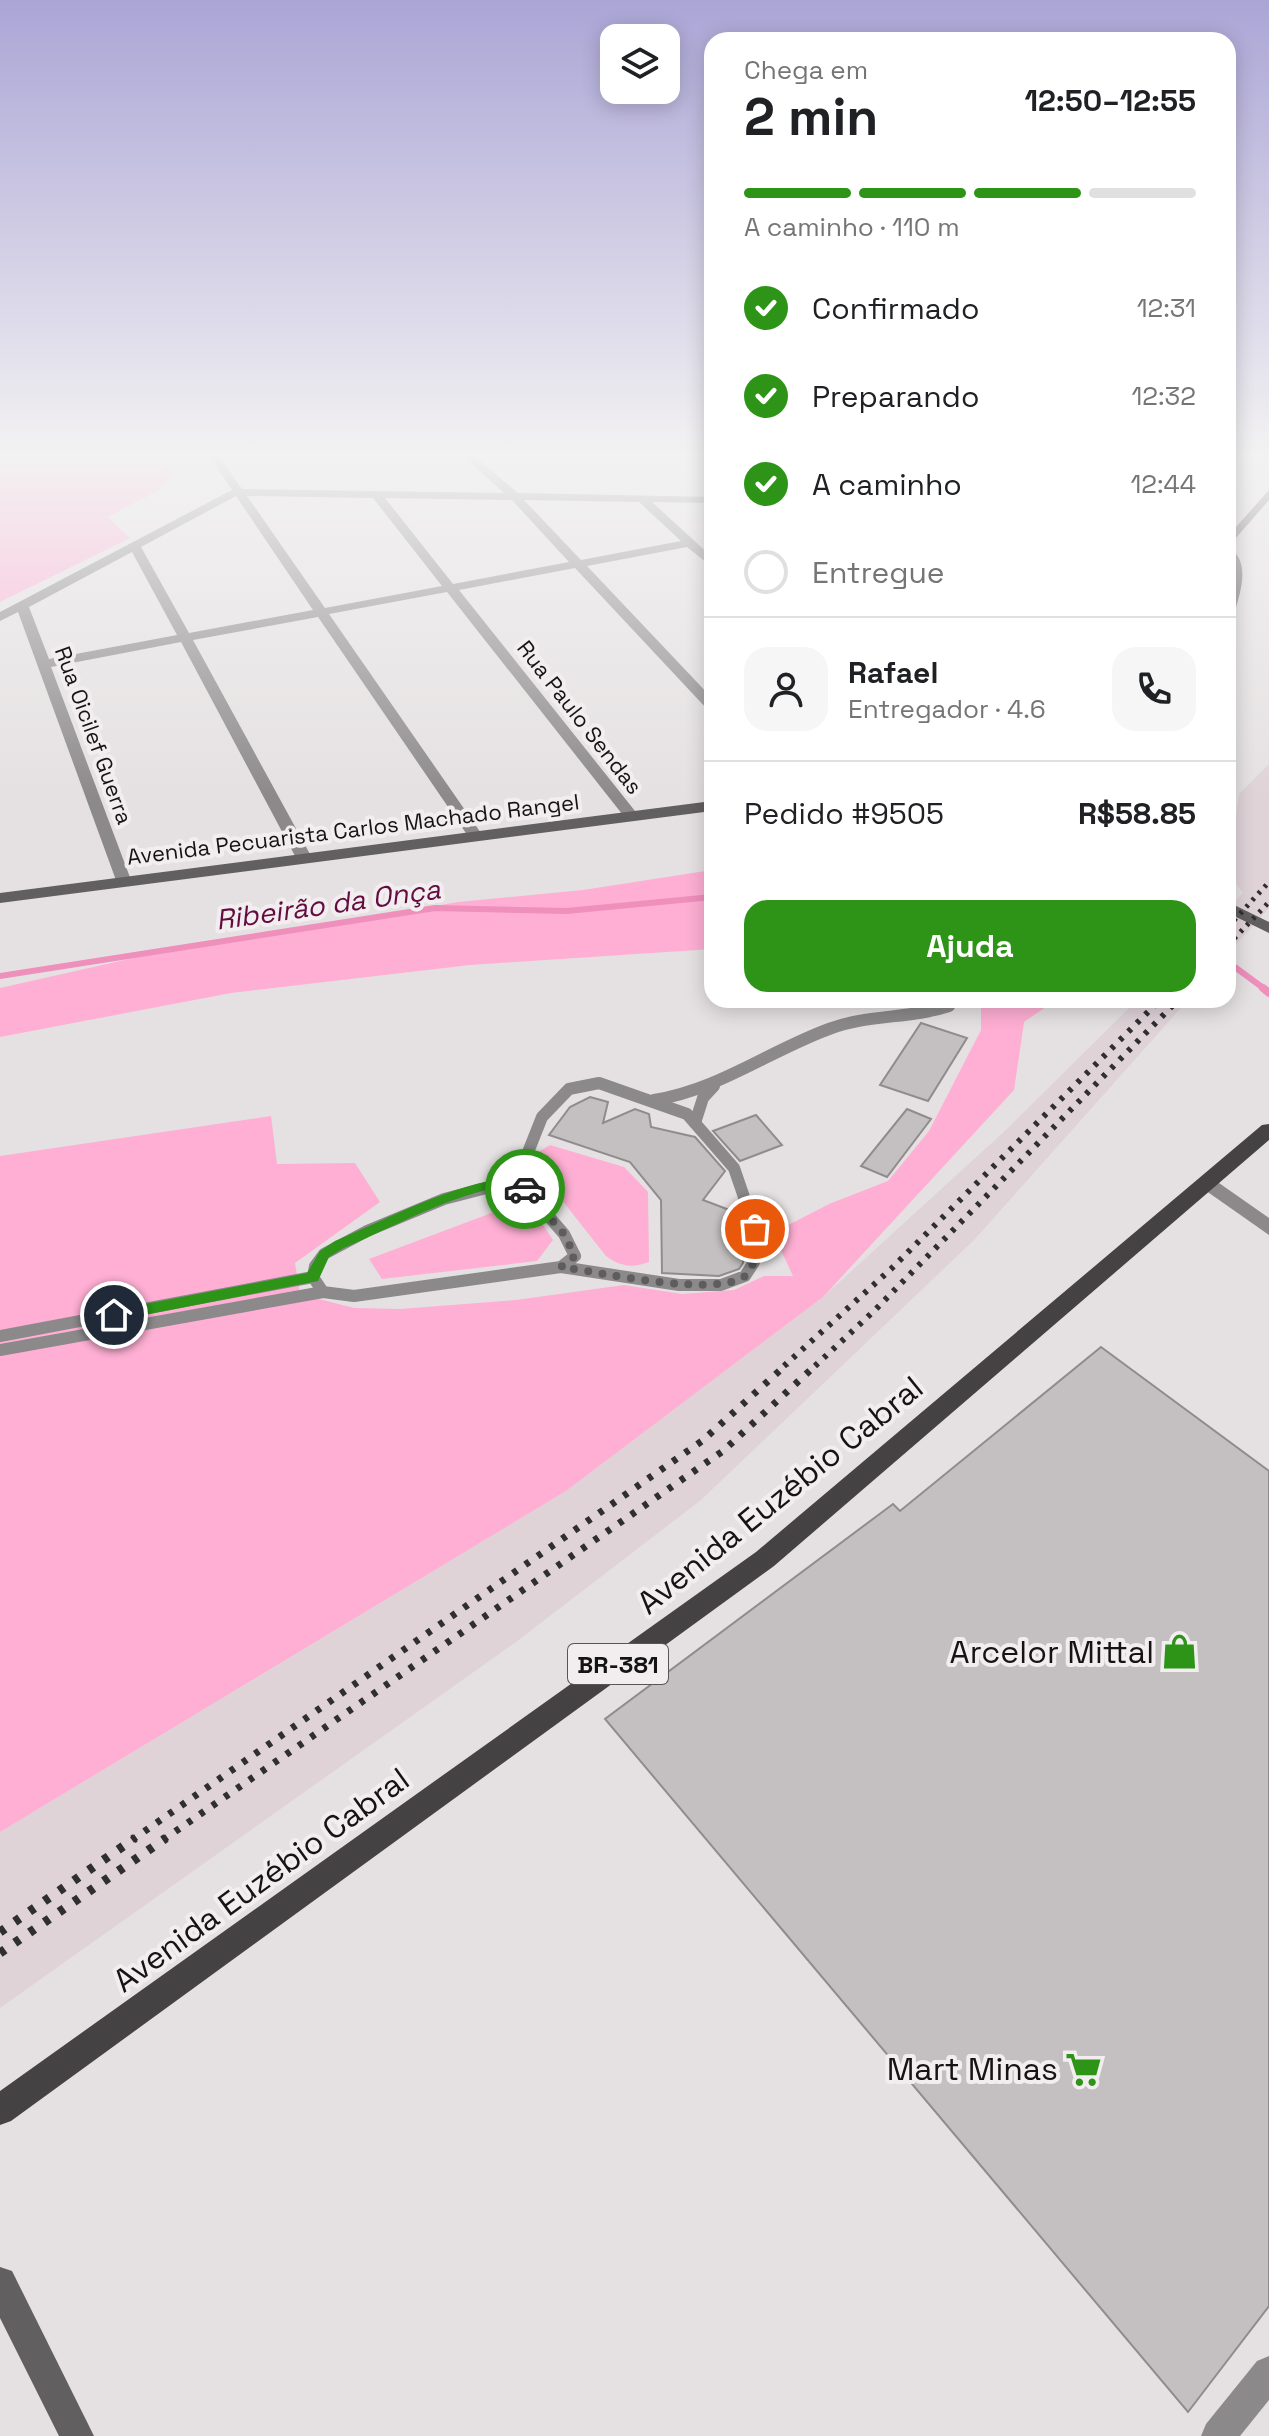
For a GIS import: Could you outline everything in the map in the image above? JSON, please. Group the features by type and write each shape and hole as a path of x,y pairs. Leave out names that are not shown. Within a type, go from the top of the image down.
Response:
{"main road":[{"name":"Avenida Euzébio Cabral","path":"0,2110 765,1559 1269,1130"}],"street":[{"path":"0,617 93,570"},
{"path":"147,570 303,856"},
{"path":"292,570 475,836"},
{"name":"Rua Paulo Sendas","path":"438,570 631,816"},
{"path":"45,664 543,570"},
{"path":"584,570 704,697"},
{"name":"Rua Oicilef Guerra","path":"22,605 123,880"},
{"name":"Avenida Pecuarista Carlos Machado Rangel","path":"0,898 303,856 704,807"},
{"path":"1236,911 1269,928"},
{"path":"1209,1183 1269,1228"},
{"path":"0,2283 77,2436"},
{"path":"1218,2436 1269,2373"}],"lane":[{"path":"643,1098 671,1098 821,1031 878,1016 931,1013 944,1008"},
{"path":"695,1123 703,1098 726,1076"},
{"path":"0,1350 323,1292 354,1296 561,1267 679,1285 721,1285 745,1276 754,1262 755,1229 734,1168 687,1114 643,1098 599,1083 569,1089 542,1117 517,1180"},
{"path":"517,1180 564,1234 575,1256 561,1267"},
{"path":"323,1292 313,1277 315,1266 324,1254 444,1200 491,1183 517,1180"},
{"path":"0,1336 313,1277"}],"shaded area":[{"path":"0,570 66,570 0,602"},
{"path":"1269,764 1269,908 1236,945 1236,900 1243,893 1236,884 1239,794"},
{"path":"704,871 704,950 470,965 231,993 0,1037 0,988 138,957 458,902 583,890"},
{"path":"981,1008 1044,1008 1024,1022 1014,1090 823,1297 566,1491 0,1832 0,1156 271,1116 277,1164 355,1163 380,1202 295,1263 301,1299 319,1299 354,1308 400,1309 516,1300 624,1285 682,1294 734,1290 764,1276 793,1276 773,1233 829,1204 888,1181 929,1131 981,1030"},
{"path":"1129,1008 1181,1008 974,1240 701,1500 516,1642 0,2008 0,1832 566,1491 823,1297 1008,1128"},
{"path":"550,1145 624,1167 648,1192 649,1262 627,1265 606,1256 535,1166 532,1156"},
{"path":"510,1206 535,1213 553,1240 537,1261 382,1279 369,1259"}],"building":[{"path":"921,1023 967,1038 928,1101 880,1085"},
{"path":"590,1097 608,1102 603,1123 635,1109 649,1114 651,1127 695,1137 725,1171 703,1200 740,1214 743,1263 739,1269 719,1276 662,1273 661,1200 630,1162 549,1135 570,1107"},
{"path":"907,1109 931,1119 887,1177 861,1166"},
{"path":"756,1115 782,1145 740,1161 713,1131"},
{"name":"Mart Minas","path":"1101,1347 1269,1471 1269,2306 1188,2412 605,1719 893,1504 900,1511"}],"waterway":[{"name":"Ribeirão da Onça","path":"0,976 435,908 567,911 704,898"},
{"name":"Ribeirão da Onça","path":"1236,968 1266,990"},
{"name":"Ribeirão da Onça","path":"1263,988 1269,993"}],"railway":[{"path":"1236,918 1269,882"},
{"path":"1236,937 1269,902"},
{"path":"784,1366 891,1269 1152,1008"},
{"path":"815,1366 875,1310 1170,1008"},
{"path":"132,1840 702,1441 787,1364"},
{"path":"163,1840 723,1451 817,1364"},
{"path":"0,1932 135,1838"},
{"path":"0,1953 166,1838"}],"way so far":[{"path":"525,1189 564,1234 575,1256 561,1267 679,1285 721,1285 745,1276 754,1262 755,1229"}],"place":[{"name":"Arcelor Mittal","path":"1180,1652"},
{"name":"Mart Minas","path":"1084,2069"}],"route":[{"path":"114,1315 313,1277 315,1266 324,1254 444,1200 491,1183 517,1180 525,1189"}]}
